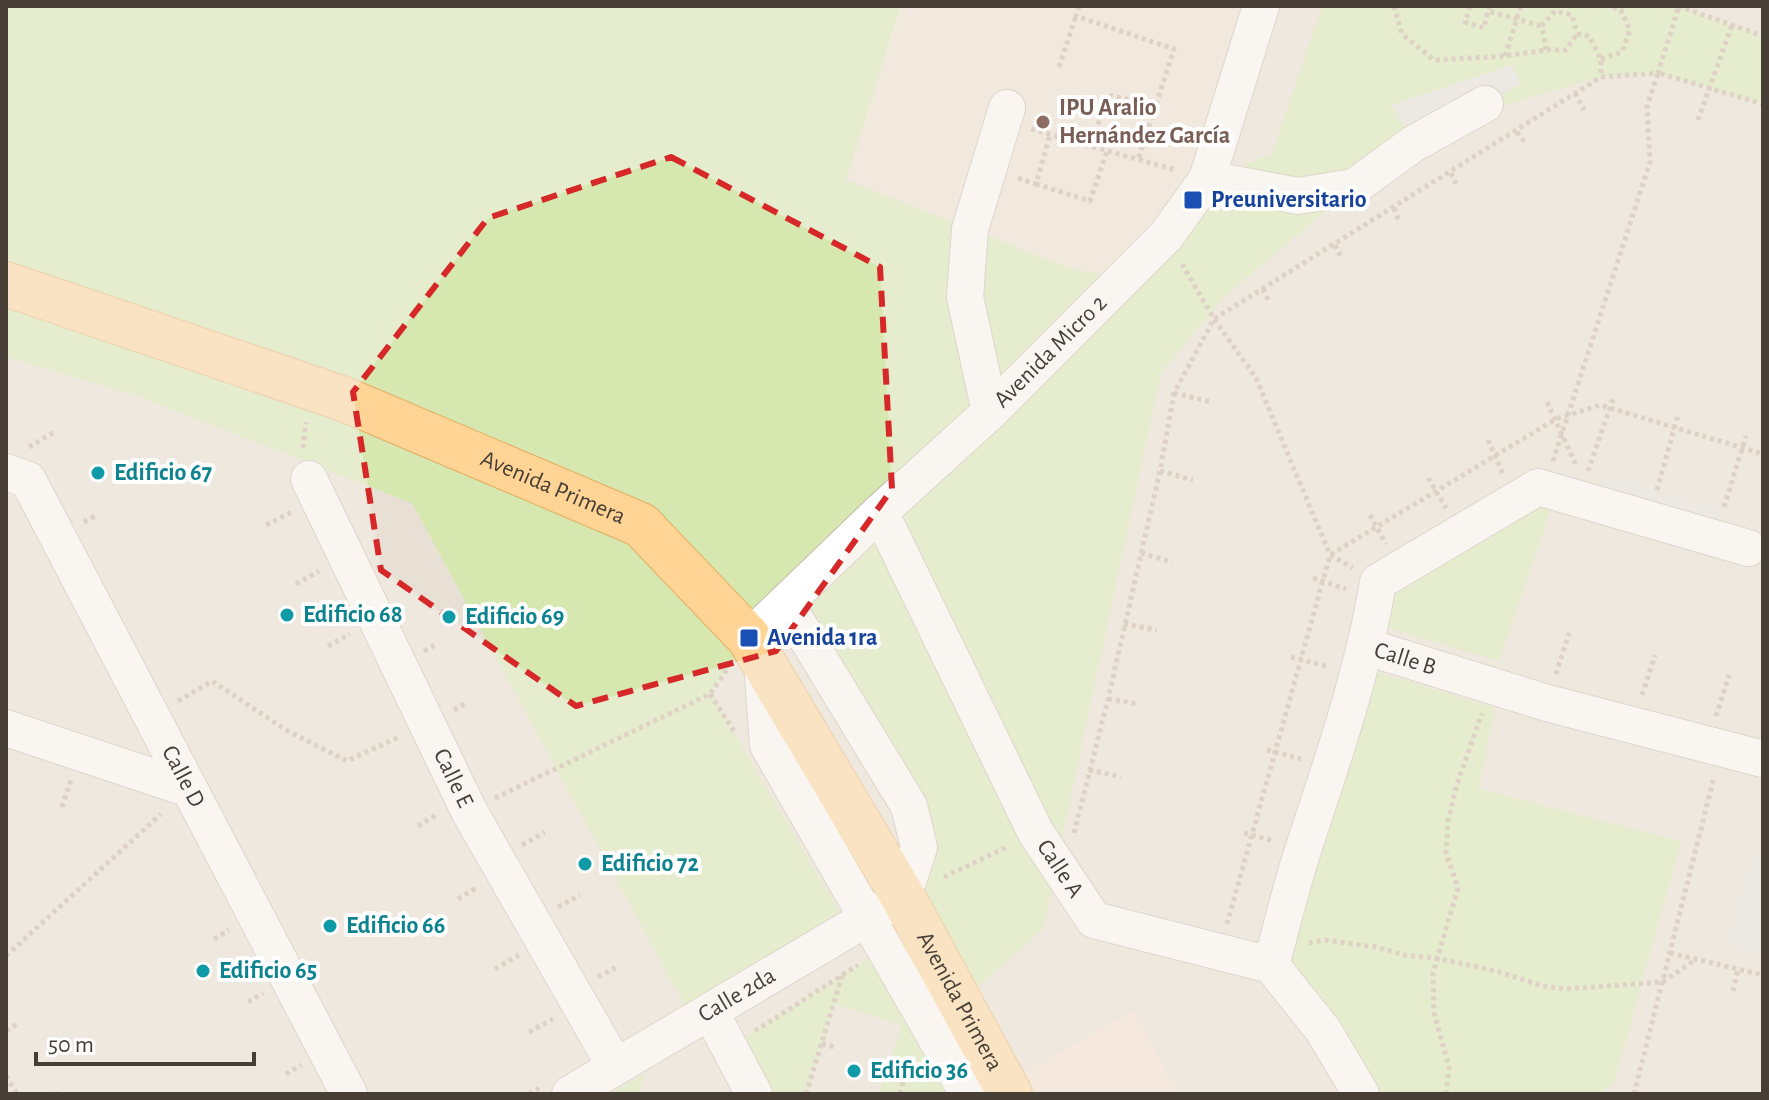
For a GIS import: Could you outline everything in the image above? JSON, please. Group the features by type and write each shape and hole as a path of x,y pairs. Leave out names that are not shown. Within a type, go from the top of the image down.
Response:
{"main road":[{"name":"Avenida Primera","path":"6,284 310,388 641,525 756,649 886,908 1010,1094"}],"street":[{"name":"Avenida Micro 2","path":"756,649 786,604 880,512 990,412 1166,236 1207,179 1261,6"},
{"path":"1207,179 1298,196 1354,187 1413,144 1485,104"},
{"path":"990,412 965,297 970,229 1005,114"},
{"name":"Calle D","path":"6,472 28,480 349,1094"},
{"path":"1367,647 1378,582 1538,487 1748,548"},
{"name":"Calle E","path":"302,495 427,724 469,811 615,1066"},
{"name":"Calle A","path":"880,512 1036,833 1094,920 1273,956"},
{"path":"786,604 909,806 919,847 886,908 968,1094"},
{"name":"Calle B","path":"1273,956 1367,647 1547,703 1763,759"},
{"path":"6,728 189,789"},
{"name":"Calle 2da","path":"570,1094 886,908"},
{"path":"1273,956 1361,1094"},
{"path":"710,1011 754,1094"}],"path":[{"path":"1059,67 1079,6"},
{"path":"1394,6 1402,34 1434,60 1566,50 1577,34 1572,15 1555,11 1542,26"},
{"path":"1470,6 1465,22 1484,28 1489,8 1542,26"},
{"path":"1505,56 1521,6"},
{"path":"1601,59 1622,52 1630,30 1621,10 1610,6"},
{"path":"1569,415 1650,162 1647,106 1679,6 1763,36"},
{"path":"1076,16 1174,49 1138,160"},
{"path":"1698,120 1732,25"},
{"path":"1542,26 1546,50"},
{"path":"1577,34 1589,36 1601,59 1601,77"},
{"path":"1081,845 1075,833 1160,471 1174,393 1214,319 1601,77 1658,73 1763,104"},
{"path":"1575,93 1584,110"},
{"path":"1090,147 1108,95 1156,106"},
{"path":"1005,114 1090,147 1207,179"},
{"path":"1517,132 1526,144"},
{"path":"1036,184 1090,201 1107,151"},
{"path":"1451,173 1457,186"},
{"path":"1394,208 1399,221"},
{"path":"1166,236 1214,319 1256,378 1330,555 1378,582"},
{"path":"1335,245 1341,257"},
{"path":"1263,289 1269,302"},
{"path":"266,525 302,495 302,461 310,388"},
{"path":"1174,393 1211,402"},
{"path":"1578,498 1614,396"},
{"path":"1547,402 1556,419"},
{"path":"1657,491 1678,415"},
{"path":"1713,538 1746,436"},
{"path":"1160,471 1193,480"},
{"path":"1141,553 1172,562"},
{"path":"1212,923 1227,926 1330,555"},
{"path":"1124,624 1157,630"},
{"path":"1547,703 1569,633"},
{"path":"469,811 710,694 756,649"},
{"path":"1633,726 1655,655"},
{"path":"1634,1094 1670,953 1729,675"},
{"path":"152,717 212,681 286,730 347,761 427,724"},
{"path":"1446,1094 1449,1067 1434,1013 1432,993 1436,958 1458,888 1446,853 1452,802 1494,686"},
{"path":"1108,699 1138,704"},
{"path":"1089,770 1121,777"},
{"path":"6,956 189,789"},
{"path":"886,908 1036,833 1075,833"},
{"path":"1273,956 1325,940 1436,958 1565,989 1663,982 1696,959"},
{"path":"1670,953 1763,975"},
{"path":"729,1047 868,958"},
{"path":"1733,991 1738,969"},
{"path":"806,1094 843,974"},
{"path":"6,1031 19,1023"},
{"path":"822,1044 835,1047"},
{"path":"6,1076 17,1094"}],"highlighted area":[{"path":"671,157 880,267 892,489 776,651 576,706 381,570 353,392 488,218"}],"shaded area":[{"name":"IPU Aralio Hernández García","path":"902,6 1261,6 1193,200 1123,278 1072,269 845,180"},
{"path":"1261,6 1763,6 1763,1094 6,1094 6,239 615,479"},
{"path":"1512,65 1521,84 1413,144 1392,105"},
{"path":"1602,473 1723,511 1713,538 1593,503"},
{"path":"1751,855 1763,858 1763,954 1726,944"},
{"path":"1133,1011 1179,1094 1010,1094 1004,1084"}],"green space":[{"path":"6,6 901,6 846,180 1072,269 1122,278 1207,179 1272,154 1322,6 1678,6 1763,37 1763,104 1658,73 1601,77 1459,118 1354,187 1223,298 1161,373 1043,929 960,1003 903,897 919,847 787,604 749,638 711,694 843,918 687,1010 412,503 135,395 6,357"},
{"path":"1541,496 1555,499 1499,661 1384,627 1391,588"},
{"path":"1371,670 1495,708 1479,789 1681,841 1614,1084 1596,1094 1374,1094 1281,956"},
{"path":"868,958 961,1094 879,1094 902,1025 835,1004 806,1094 770,1094 744,1038"},
{"path":"645,1073 638,1094 611,1094"}],"place":[{"name":"IPU Aralio Hernández García","path":"1043,122"},
{"name":"Preuniversitario","path":"1193,200"},
{"name":"Edificio 67","path":"98,473"},
{"name":"Edificio 68","path":"287,615"},
{"name":"Edificio 69","path":"449,617"},
{"name":"Avenida 1ra","path":"749,638"},
{"name":"Edificio 72","path":"585,864"},
{"name":"Edificio 66","path":"330,926"},
{"name":"Edificio 65","path":"203,971"},
{"name":"Edificio 36","path":"854,1071"}]}
